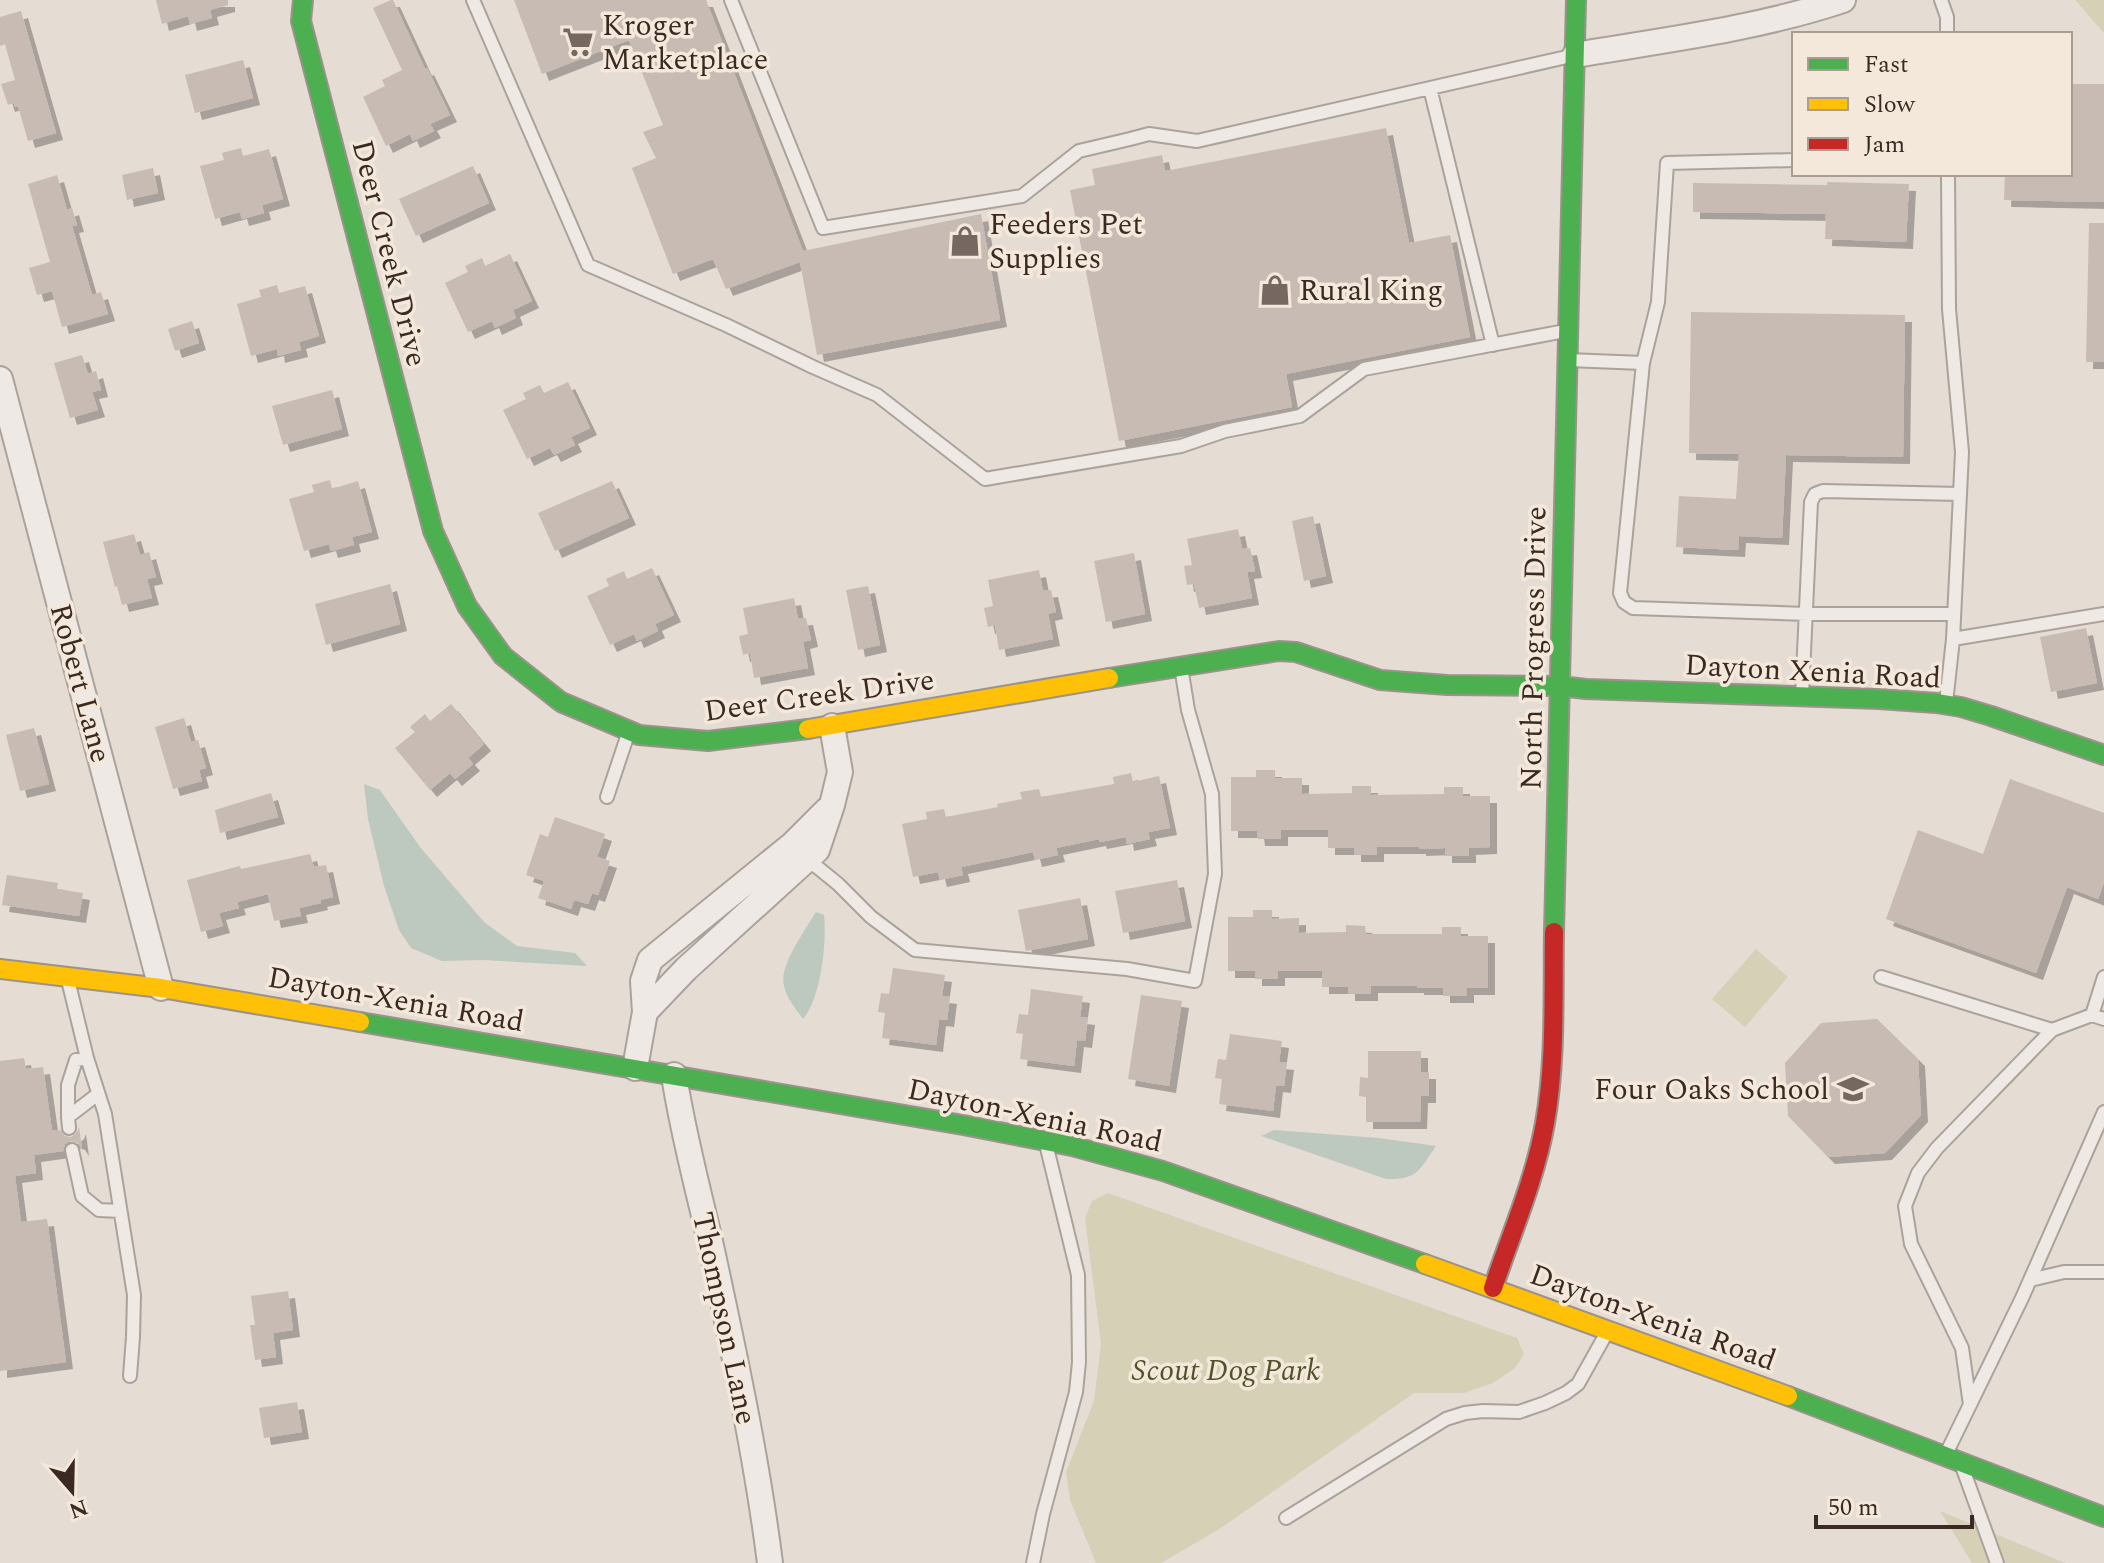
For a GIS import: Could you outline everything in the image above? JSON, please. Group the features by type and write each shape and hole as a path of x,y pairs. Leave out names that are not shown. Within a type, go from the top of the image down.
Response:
{"street":[{"name":"Deer Creek Drive","path":"303,0 301,21 433,531 467,606 503,656 561,702 639,735 708,741 832,726 1180,665 1279,651 1296,652 1380,680 1447,685 1560,686"},
{"name":"North Progress Drive","path":"1493,1288 1536,1162 1551,1076 1576,0"},
{"path":"1575,55 1748,26 1843,0"},
{"name":"Robert Lane","path":"0,379 161,988"},
{"name":"Dayton Xenia Road","path":"1560,686 1879,699 1945,705 1991,716 2104,755"},
{"path":"635,1068 645,1012 800,852 817,850 840,772 832,726"},
{"name":"Dayton-Xenia Road","path":"0,969 161,988 963,1125 1116,1157 1493,1288 2104,1517"},
{"name":"Thompson Lane","path":"674,1075 747,1422 770,1563"}],"lane":[{"path":"473,0 588,265 877,395 985,479 1181,446 1225,431 1300,416 1364,369 1569,330"},
{"path":"1941,0 1947,17 1947,32"},
{"path":"735,1 823,228 1022,196 1079,151 1149,134 1197,141 1575,55"},
{"path":"1430,88 1493,345"},
{"path":"1792,160 1667,163 1658,302 1643,363 1620,593 1624,602 1633,608 1806,614 1954,614"},
{"path":"1945,705 1953,639 1962,452 1949,309 1948,176"},
{"path":"1568,360 1643,363"},
{"path":"1802,696 1811,502 1815,494 1823,491 1960,494"},
{"path":"1953,639 2104,614"},
{"path":"800,852 871,917 915,950 1127,969 1195,981 1215,874 1213,806 1188,710 1180,665"},
{"path":"607,797 629,731"},
{"path":"67,977 105,1114 134,1295 130,1376"},
{"path":"1881,977 2052,1030"},
{"path":"1970,1405 1962,1348 1911,1244 1905,1206 1918,1173 1937,1148 2052,1030 2098,1017 2104,977"},
{"path":"87,1058 76,1060 68,1085 68,1123 98,1094"},
{"path":"1997,1563 1953,1460 1970,1405 2030,1280 2104,1112"},
{"path":"1033,1563 1076,1392 1079,1362 1078,1275 1045,1141"},
{"path":"72,1150 82,1196 99,1210 120,1211"},
{"path":"2030,1280 2064,1272 2104,1272"},
{"path":"1286,1518 1446,1419 1483,1411 1519,1412 1566,1393 1578,1384 1608,1332"}],"green space":[{"path":"2075,0 2104,0 2104,33"},
{"path":"1756,949 1788,977 1745,1027 1712,999"},
{"name":"Scout Dog Park","path":"1108,1193 1517,1338 1524,1354 1515,1368 1493,1383 1464,1393 1414,1393 1221,1528 1161,1563 1096,1563 1070,1500 1066,1472 1094,1401 1101,1344 1085,1218 1092,1201"},
{"path":"1940,1511 2065,1563 1972,1563"}],"shaded area":[{"path":"364,784 380,790 420,847 484,922 517,946 575,953 587,966 483,960 442,961 411,948 399,930 384,886 368,819"},
{"path":"816,912 824,915 825,940 818,984 803,1019 787,995 783,978 794,948"},
{"path":"1274,1130 1436,1146 1417,1172 1405,1178 1386,1179 1261,1136"}],"building":[{"path":"156,0 228,0 228,5 210,10 212,18 190,24 188,16 162,24"},
{"path":"391,0 450,115 430,124 434,131 413,141 410,134 386,146 363,97 385,86 382,80 402,70 373,8"},
{"path":"514,0 706,0 803,251 981,214 1000,320 817,355 800,262 726,289 713,259 673,274 632,168 656,158 643,132 663,125 629,40 542,74"},
{"path":"21,11 56,133 28,141 18,106 15,107 14,103 8,105 1,84 15,80 5,44 0,46 0,17"},
{"path":"243,60 253,98 195,113 185,75"},
{"path":"2072,84 2104,84 2104,202 2004,200 2005,176 2072,176"},
{"name":"Rural King","path":"1386,128 1409,243 1450,235 1470,337 1286,374 1292,407 1119,441 1070,190 1095,185 1092,169 1162,155 1165,171"},
{"path":"241,148 243,156 269,149 283,199 262,205 264,213 242,219 240,212 215,219 200,166 224,160 222,153"},
{"path":"473,166 489,203 416,236 399,199"},
{"path":"153,168 158,193 127,200 122,175"},
{"path":"57,175 67,210 72,208 77,225 72,226 92,295 101,292 108,314 62,327 52,291 37,295 29,268 50,262 28,184"},
{"path":"1827,182 1909,184 1906,242 1825,239 1826,214 1693,212 1693,183 1827,185"},
{"path":"2089,223 2104,223 2104,362 2086,362"},
{"path":"510,254 532,301 513,310 516,318 495,328 492,321 468,332 445,283 468,272 465,266 482,258 485,266"},
{"path":"277,285 279,293 305,286 319,336 299,342 301,350 278,356 277,349 251,356 237,304 261,297 259,290"},
{"path":"1691,312 1905,315 1903,457 1786,455 1782,538 1739,536 1738,550 1676,547 1679,496 1736,499 1739,454 1689,453"},
{"path":"192,321 199,343 175,351 168,329"},
{"path":"82,355 88,374 96,371 101,390 92,392 98,410 70,418 54,363"},
{"path":"568,382 590,428 571,437 575,445 554,455 550,448 527,459 503,410 526,399 523,393 540,385 544,393"},
{"path":"332,390 342,429 283,445 272,406"},
{"path":"330,480 332,489 358,481 372,532 352,537 354,545 331,551 329,544 304,551 289,499 314,492 312,485"},
{"path":"612,481 629,518 555,551 538,513"},
{"path":"1313,516 1326,576 1304,581 1292,521"},
{"path":"1238,529 1242,549 1250,548 1255,571 1247,572 1252,598 1199,608 1194,584 1187,585 1184,566 1192,565 1187,539"},
{"path":"134,534 140,555 149,552 156,577 147,579 152,598 122,605 103,542"},
{"path":"1134,553 1145,614 1106,622 1094,561"},
{"path":"652,568 674,615 655,624 658,631 637,641 634,634 610,645 587,596 609,586 606,579 624,571 627,579"},
{"path":"1039,570 1043,591 1051,590 1056,612 1048,614 1053,639 999,650 995,625 988,627 984,608 993,606 988,580"},
{"path":"390,584 400,624 326,645 315,604"},
{"path":"868,586 880,645 858,650 846,590"},
{"path":"794,598 798,619 806,618 811,640 803,642 808,668 754,678 750,653 743,655 739,636 748,634 743,608"},
{"path":"2086,628 2097,683 2051,692 2040,637"},
{"path":"451,704 484,744 468,758 473,764 455,779 450,773 430,790 395,748 415,732 410,727 425,714 430,721"},
{"path":"184,718 191,742 198,740 206,768 199,770 202,781 173,789 155,727"},
{"path":"34,728 49,784 20,791 6,735"},
{"path":"1256,770 1275,770 1275,778 1302,778 1302,794 1352,793 1352,786 1371,786 1371,795 1444,794 1444,787 1463,787 1463,796 1490,796 1490,847 1469,848 1469,856 1445,856 1445,848 1419,847 1377,847 1377,855 1354,855 1354,848 1328,848 1328,830 1281,830 1281,839 1258,839 1257,831 1231,831 1231,777 1256,777"},
{"path":"1131,773 1133,782 1159,776 1170,828 1148,832 1150,839 1127,844 1126,837 1100,842 1099,839 1056,848 1058,855 1035,860 1033,852 961,867 963,875 940,880 938,872 913,877 902,824 927,819 926,812 944,809 946,817 1022,799 1020,792 1039,789 1041,797 1114,784 1113,777"},
{"path":"2010,779 2104,813 2104,882 2098,899 2067,887 2036,973 1886,919 1918,830 1983,854"},
{"path":"271,793 278,817 220,833 215,810"},
{"path":"555,817 605,834 597,857 610,861 598,895 592,893 588,904 574,900 571,909 538,898 544,881 526,875 540,834 548,837"},
{"path":"310,854 314,867 326,865 333,897 299,908 301,916 274,921 268,894 237,902 239,908 219,913 223,926 201,932 187,880 240,866 241,869"},
{"path":"7,875 58,883 57,889 83,893 79,916 2,905"},
{"path":"1177,880 1185,921 1123,933 1115,891"},
{"path":"1080,898 1088,939 1026,951 1018,910"},
{"path":"1253,910 1272,910 1272,919 1299,918 1299,933 1346,932 1346,925 1365,926 1366,934 1442,934 1442,927 1461,927 1461,936 1488,936 1488,988 1467,988 1467,996 1443,996 1443,988 1417,986 1371,986 1371,994 1348,994 1348,987 1322,987 1322,971 1278,971 1278,979 1255,979 1255,971 1228,971 1228,917 1253,917"},
{"path":"893,968 945,975 942,996 950,997 947,1020 939,1019 936,1045 882,1038 885,1013 878,1012 881,993 889,994"},
{"path":"1031,989 1083,996 1080,1017 1088,1018 1085,1041 1077,1040 1074,1066 1020,1059 1023,1034 1016,1033 1019,1014 1028,1015"},
{"path":"1141,995 1182,1001 1169,1086 1128,1079"},
{"name":"Four Oaks School","path":"1877,1019 1918,1059 1921,1115 1885,1153 1828,1157 1788,1116 1785,1063 1821,1023"},
{"path":"1230,1034 1282,1041 1279,1062 1287,1063 1284,1086 1276,1085 1273,1111 1219,1104 1222,1079 1215,1078 1218,1059 1226,1060"},
{"path":"1368,1051 1421,1051 1421,1072 1429,1072 1429,1096 1421,1096 1420,1122 1366,1122 1366,1097 1359,1096 1360,1077 1368,1078"},
{"path":"24,1058 26,1069 43,1067 52,1131 60,1130 71,1137 79,1127 82,1149 78,1143 71,1141 65,1144 63,1151 34,1155 36,1173 15,1176 21,1222 47,1219 66,1362 0,1371 0,1061"},
{"path":"288,1291 293,1330 273,1333 276,1357 255,1360 250,1325 255,1325 251,1296"},
{"path":"297,1402 302,1432 264,1438 259,1408"}],"traffic: fast":[{"path":"303,0 301,21 433,531 467,606 503,656 561,702 639,735 708,741 808,729"},
{"path":"1554,932 1576,0"},
{"path":"1109,678 1279,651 1296,652 1380,680 1936,703 1991,716 2104,755"},
{"path":"360,1022 1072,1146 1163,1171 1425,1264"},
{"path":"1788,1396 2104,1517"}],"traffic: slow":[{"path":"808,729 1109,678"},
{"path":"0,969 161,988 360,1022"},
{"path":"1425,1264 1788,1396"}],"traffic: jam":[{"path":"1493,1288 1529,1186 1549,1100 1554,932"}],"place":[{"name":"Kroger Marketplace","path":"578,42"},
{"name":"Feeders Pet Supplies","path":"965,241"},
{"name":"Rural King","path":"1275,290"},
{"name":"Four Oaks School","path":"1853,1089"}]}
